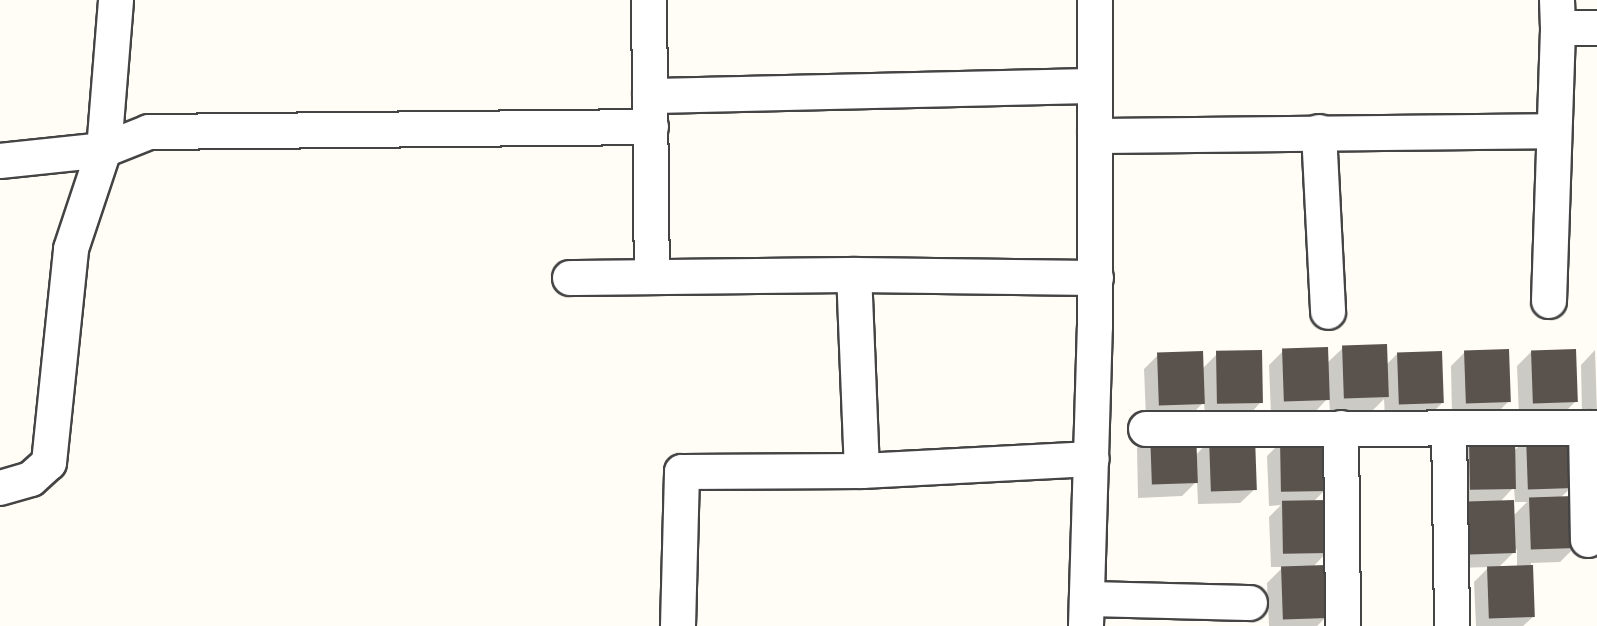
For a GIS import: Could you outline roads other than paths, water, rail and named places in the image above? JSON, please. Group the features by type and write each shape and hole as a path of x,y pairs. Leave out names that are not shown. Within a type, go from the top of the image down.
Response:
{"street":[{"path":"0,488 31,479 49,463 71,249 104,150 116,0"},
{"path":"649,0 652,277"},
{"path":"1095,0 1096,278 1086,613 1250,603"},
{"path":"1549,301 1558,14 1597,28"},
{"path":"0,161 104,150 149,132 650,112 1095,86"},
{"path":"1095,136 1554,131"},
{"path":"1319,132 1328,312"},
{"path":"570,278 854,275 1096,278"},
{"path":"854,275 862,471"},
{"path":"1341,428 1343,626"},
{"path":"1449,428 1452,626"},
{"path":"1146,429 1592,428 1588,540"},
{"path":"678,626 682,472 862,471 1092,459"}]}
